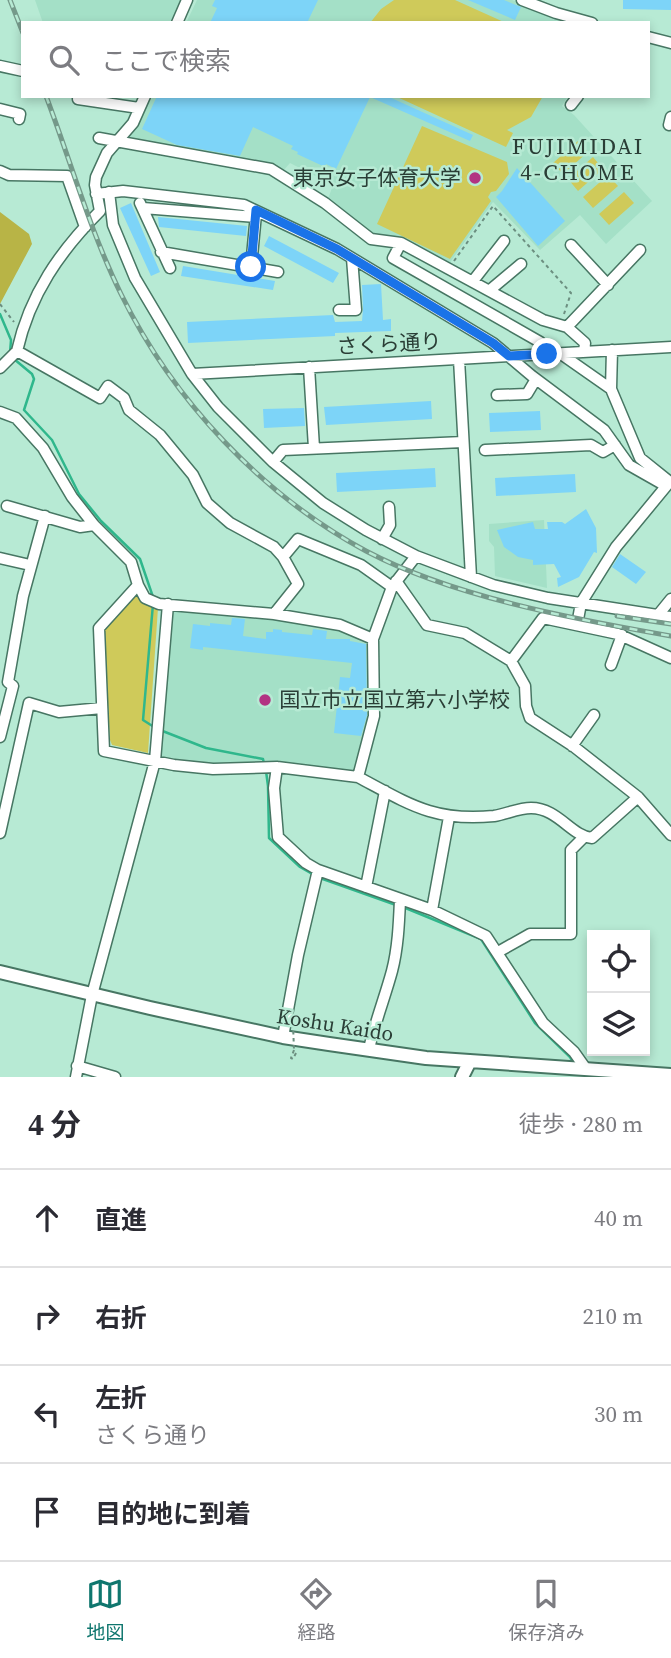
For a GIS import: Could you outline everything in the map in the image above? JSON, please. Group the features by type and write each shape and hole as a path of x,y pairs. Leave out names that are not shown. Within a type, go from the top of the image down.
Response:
{"main road":[{"name":"Koshu Kaido","path":"0,972 282,1037 470,1060 633,1075 671,1075"},
{"path":"462,1077 470,1060"},
{"path":"470,1060 471,1077"}],"street":[{"path":"178,21 187,0"},
{"path":"522,0 585,21"},
{"path":"650,38 671,43"},
{"path":"0,66 21,71"},
{"path":"2,364 16,351 21,331 40,285 65,248 100,211 96,177 107,153 133,123 144,98"},
{"path":"78,99 139,108"},
{"path":"0,109 20,114 19,119"},
{"path":"99,138 271,169 325,203 371,239 401,243 542,320 563,326 585,343 584,352"},
{"path":"0,171 9,175 66,176 85,227"},
{"path":"108,192 113,225 135,278 192,374 236,428 323,503 382,539 416,556 471,577 518,591 671,617"},
{"path":"96,194 136,193 244,205 352,258 493,343 604,430 629,465 669,483"},
{"path":"136,193 170,268"},
{"path":"143,208 256,213"},
{"path":"251,267 256,213"},
{"path":"474,281 504,241"},
{"path":"401,243 393,258 540,342 547,354"},
{"path":"571,245 608,285"},
{"path":"563,326 608,285 640,250"},
{"path":"161,252 278,272"},
{"path":"339,310 356,310 352,258"},
{"path":"491,290 521,264"},
{"name":"さくら通り","path":"192,374 671,347"},
{"path":"612,350 611,389 640,457 669,483"},
{"path":"16,351 100,398 108,386 124,398 129,410 160,435 193,475 207,503 230,523 274,547 283,557 298,584 274,614"},
{"path":"561,353 611,389"},
{"path":"459,359 471,577"},
{"path":"309,367 314,448"},
{"path":"498,394 527,394 536,379"},
{"path":"0,412 16,418 43,448 72,498 94,525 131,562 145,598 164,604 274,614 340,625 373,639"},
{"path":"273,462 283,450 463,442"},
{"path":"485,450 591,445 603,452 615,445"},
{"path":"577,625 581,603 616,547 669,483"},
{"path":"7,506 80,527 94,525"},
{"path":"382,539 390,525 389,507"},
{"path":"0,737 13,686 4,681 30,565 45,516"},
{"path":"283,557 298,539 361,565 394,584 427,625 465,633 511,661 525,686 530,718 572,746 638,797 671,835"},
{"path":"358,778 374,716 373,639 394,584 416,556"},
{"path":"0,558 30,565"},
{"path":"138,585 99,628 104,751 214,769 269,767 358,778 420,809 449,817 495,816 532,808 558,816 584,837 592,838 638,797"},
{"path":"658,615 671,599"},
{"path":"115,1077 76,1072 92,995 155,761 164,604"},
{"path":"511,661 543,618 622,635 671,658"},
{"path":"611,665 622,635"},
{"path":"0,833 3,809 29,704 59,712 102,708"},
{"path":"572,746 594,715"},
{"path":"269,767 274,788 278,837 317,874 366,887 400,904 432,910 486,936 543,1023 574,1052 578,1070"},
{"path":"366,887 385,791"},
{"path":"432,910 449,817"},
{"path":"498,952 530,934 571,934 571,850 584,837"},
{"path":"282,1037 317,874"},
{"path":"369,1049 375,1020 392,970 400,904"}],"path":[{"path":"449,268 493,206 571,293 563,326"},
{"path":"0,304 21,331"},
{"path":"293,1024 295,1052"}],"shaded area":[{"path":"35,0 182,0 173,21 42,21"},
{"path":"197,0 512,0 570,21 187,21"},
{"path":"394,0 455,0 502,21 372,21 381,9"},
{"name":"東京女子体育大学","path":"151,98 567,98 562,106 574,115 652,201 606,244 580,215 540,250 493,202 449,264 400,238 372,235 328,199 333,185 290,163 283,171 126,141"},
{"path":"399,98 542,98 531,117 507,130 513,133 506,147"},
{"path":"422,126 507,162 509,174 496,191 491,192 488,197 491,201 450,259 377,224"},
{"path":"578,141 588,152 563,174 553,163"},
{"path":"593,157 603,169 578,191 568,179"},
{"path":"608,175 618,186 593,208 583,197"},
{"path":"624,192 634,203 609,225 599,214"},
{"path":"0,212 29,234 32,244 0,304"},
{"path":"544,520 547,588 495,576 494,547 489,541 489,524"},
{"path":"137,590 142,603 158,608 148,753 112,745 110,740 104,627"},
{"name":"国立市立国立第六小学校","path":"168,604 340,625 373,639 374,716 358,777 277,767 213,769 155,761 155,683"}],"building":[{"path":"215,0 318,0 308,21 211,21 217,8 212,6"},
{"path":"468,0 504,0 521,7 515,20"},
{"path":"623,0 671,0 671,10 623,9"},
{"path":"156,98 370,98 336,169 297,154 298,152 291,149 293,146 253,127 240,156 177,145 142,129"},
{"path":"372,98 391,98 473,135 470,141"},
{"path":"517,168 565,221 538,246 496,197"},
{"path":"131,203 160,272 151,276 120,208"},
{"path":"158,217 247,226 246,236 159,227"},
{"path":"269,236 339,273 333,283 264,246"},
{"path":"183,266 275,281 273,290 181,276"},
{"path":"381,284 383,320 391,319 391,331 188,343 187,322 333,315 335,322 362,321 362,285"},
{"path":"431,401 432,419 326,425 324,407"},
{"path":"304,408 305,426 264,428 263,409"},
{"path":"540,411 541,430 490,432 489,413"},
{"path":"435,468 436,487 337,492 336,473"},
{"path":"575,474 576,492 496,496 495,478"},
{"path":"586,509 596,528 597,553 594,552 579,577 558,587 557,578 561,577 554,564 533,565 533,560 518,557 504,547 497,530 533,522 535,529 548,529 547,522 565,524"},
{"path":"620,554 646,572 636,584 612,567"},
{"path":"232,618 245,619 243,636 266,639 266,632 273,632 273,629 312,635 313,629 327,631 326,639 350,639 366,644 367,715 361,736 334,733 340,677 350,678 352,663 203,647 203,650 190,648 193,624 231,625"}],"waterway":[{"path":"0,314 11,340 10,353"},
{"path":"14,359 32,374 34,379 24,410 52,440 79,494 101,521 140,559 153,597"},
{"path":"153,604 143,720 154,727"},
{"path":"160,730 206,748 263,759 264,764"},
{"path":"266,771 269,838 300,867 314,875"},
{"path":"320,878 396,905"},
{"path":"403,907 481,939 535,1023 570,1057 574,1065"}],"railway":[{"path":"10,0 21,28"},
{"path":"47,98 100,246 142,333 194,407 256,473 328,528 366,551 400,567 475,594 555,614 671,636"},
{"path":"617,616 671,624"}],"place":[{"name":"東京女子体育大学","path":"475,178"},
{"name":"国立市立国立第六小学校","path":"265,700"}],"district":[{"name":"FUJIMIDAI 4-CHOME","path":"578,159"}],"route":[{"path":"251,267 256,210 337,249 493,343 509,356 547,354"}]}
